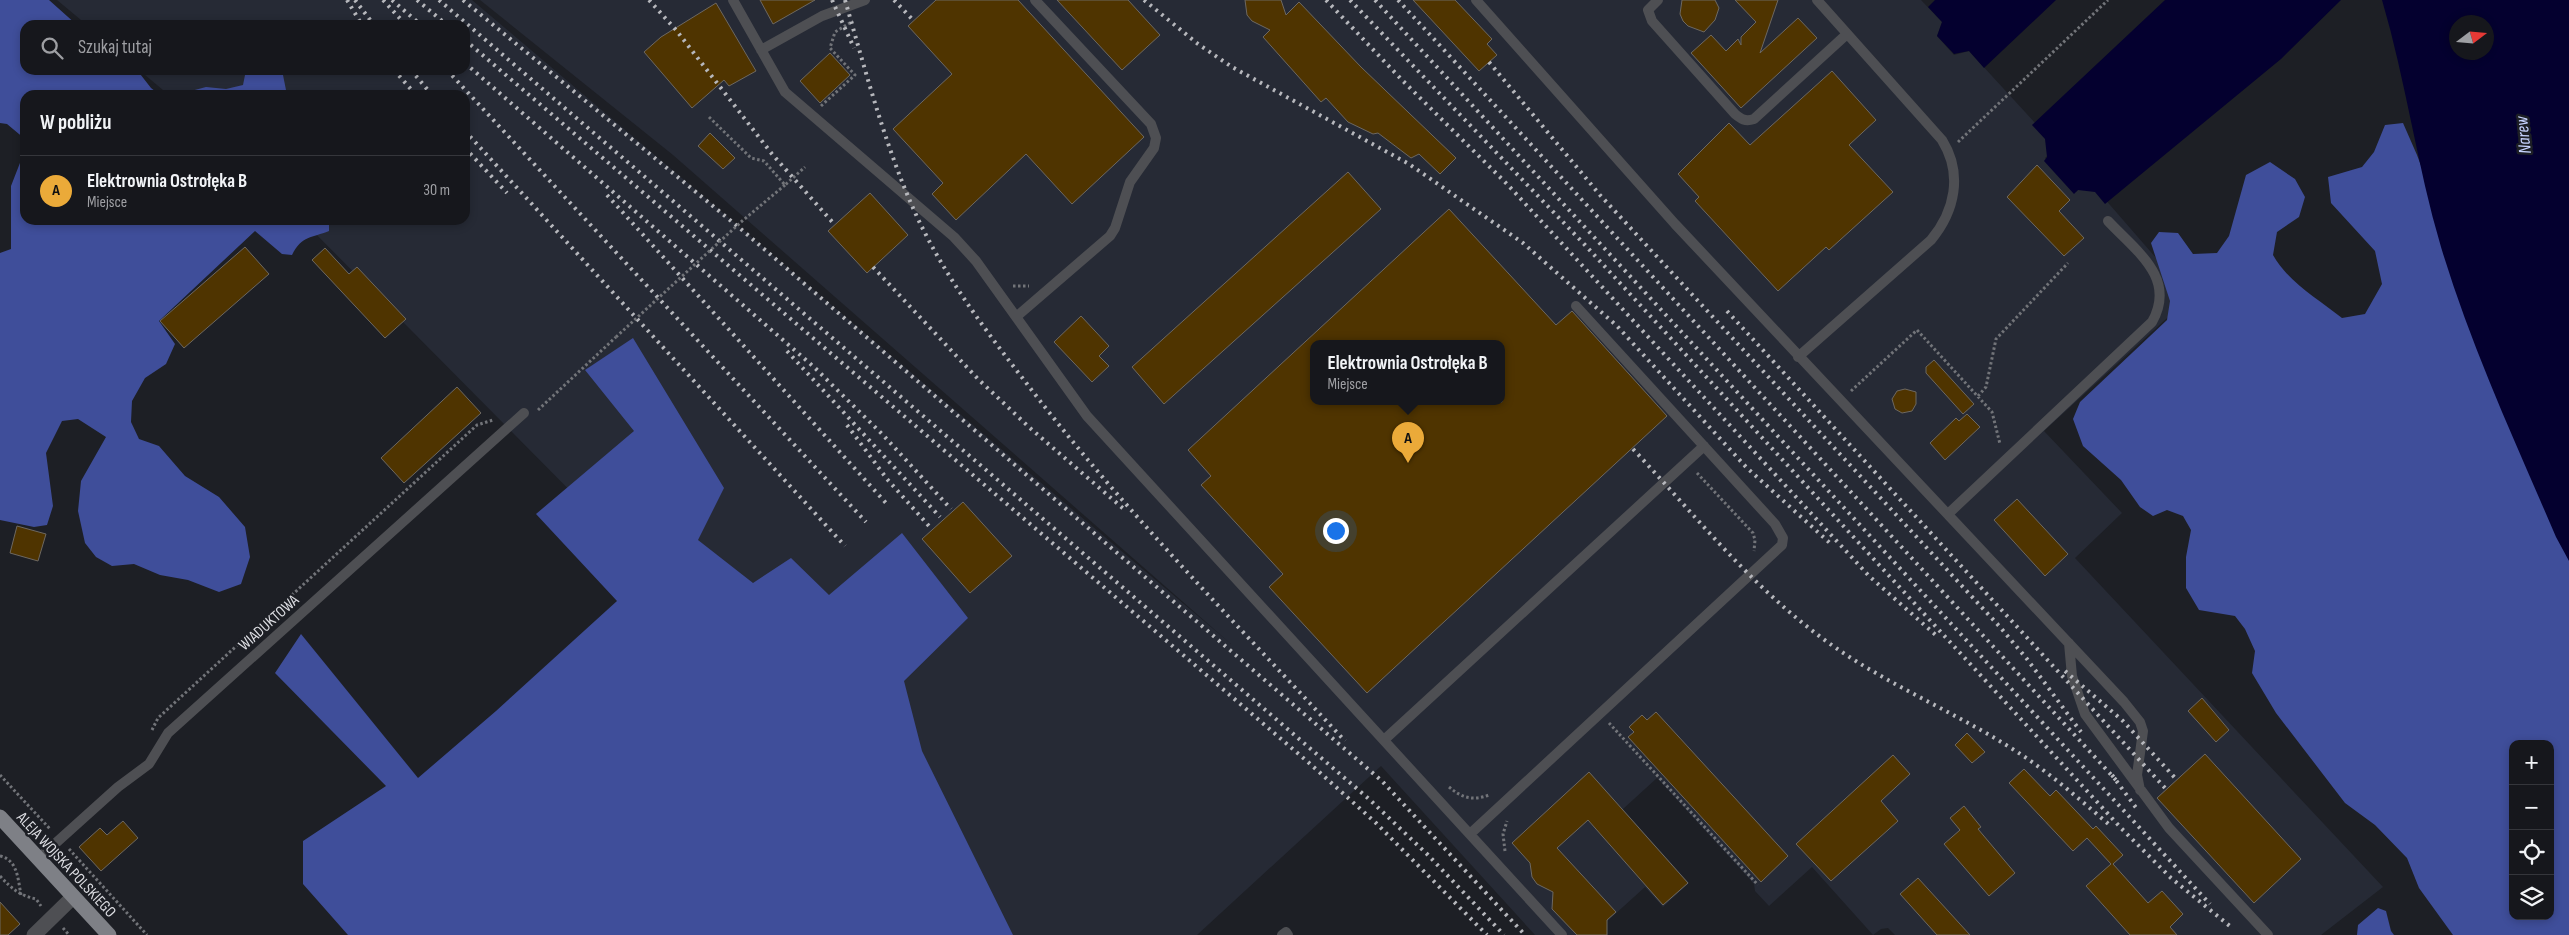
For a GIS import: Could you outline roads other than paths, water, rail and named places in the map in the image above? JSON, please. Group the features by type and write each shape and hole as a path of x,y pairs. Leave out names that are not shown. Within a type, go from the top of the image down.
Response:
{"main road":[{"name":"ALEJA WOJSKA POLSKIEGO","path":"0,817 109,935"}],"street":[{"path":"34,935 74,897"}],"lane":[{"path":"733,0 785,92 954,237 976,261 1087,416 1562,935"},
{"path":"761,50 822,16 865,0"},
{"path":"1016,317 1110,236 1115,228 1130,182 1150,157 1156,138 1151,124 1036,0"},
{"path":"1476,0 1675,224 1839,401 2069,642 2140,722 2143,731 2137,775 2140,790"},
{"path":"1658,0 1648,10 1652,21 1735,114 1741,119 1748,121 1754,119 1847,34"},
{"path":"1798,357 1931,240 1942,226 1954,192 1955,171 1942,140 1817,0"},
{"path":"1948,514 2152,322 2158,310 2161,297 2155,272 2108,221"},
{"path":"1470,834 1782,545 1783,538 1775,524 1576,306"},
{"name":"WIADUKTOWA","path":"38,859 118,787 149,764 168,733 524,413"},
{"path":"1384,740 1704,446"},
{"path":"2069,642 2072,676 2085,714 2169,828 2268,935"},
{"path":"1282,935 1286,932 1288,935"}],"water":[{"path":"1935,0 2056,0 1984,68 1969,51 1954,54 1937,36 1942,22 1928,7"},
{"path":"2165,0 2341,0 2281,59 2105,204 2095,192 2078,190 2074,194 2044,161 2047,157 2045,139 2032,125"},
{"name":"Narew","path":"2382,0 2569,0 2569,561 2556,537 2494,394 2453,284 2425,186 2405,92"}],"railway":[{"path":"347,0 359,20"},
{"path":"355,0 370,20"},
{"path":"383,0 401,20"},
{"path":"392,0 415,20"},
{"path":"417,0 441,20"},
{"path":"439,0 462,20"},
{"path":"463,0 742,230 1382,781 1525,935"},
{"path":"649,0 676,30 772,154 835,225"},
{"path":"832,0 854,48"},
{"path":"845,0 876,105 903,183 936,254 963,297 1024,380 1100,474 1180,564 1345,741"},
{"path":"894,0 913,20"},
{"path":"1144,0 1198,44 1232,67 1409,164 1523,243 1617,326 1746,467 1831,544"},
{"path":"1326,0 1402,80 1507,184 1869,576 1938,637"},
{"path":"1350,0 1585,245 2121,828 2171,878 2231,927"},
{"path":"1375,0 2210,904"},
{"path":"1398,0 2116,780"},
{"path":"470,27 1369,799 1428,855 1504,935"},
{"path":"470,44 1308,762 1376,823 1487,935"},
{"path":"1489,62 1600,195 2000,627 2027,659 2081,732"},
{"path":"470,67 814,367 883,435 951,509"},
{"path":"398,75 412,90"},
{"path":"415,75 428,90"},
{"path":"452,75 466,90"},
{"path":"470,95 866,522"},
{"path":"470,136 845,546"},
{"path":"470,153 507,193"},
{"path":"607,195 886,503"},
{"path":"873,267 978,379 1030,428 1126,511"},
{"path":"1727,311 2166,789"},
{"path":"787,351 940,517"},
{"path":"847,425 887,479 929,526"},
{"path":"1633,449 1723,548 1771,595 1822,638 1891,682 1987,734 2025,757 2112,827"},
{"path":"2065,671 2123,721 2176,779"},
{"path":"2112,775 2137,809"}],"place":[{"name":"Elektrownia Ostrołęka B","path":"1408,463"}]}
